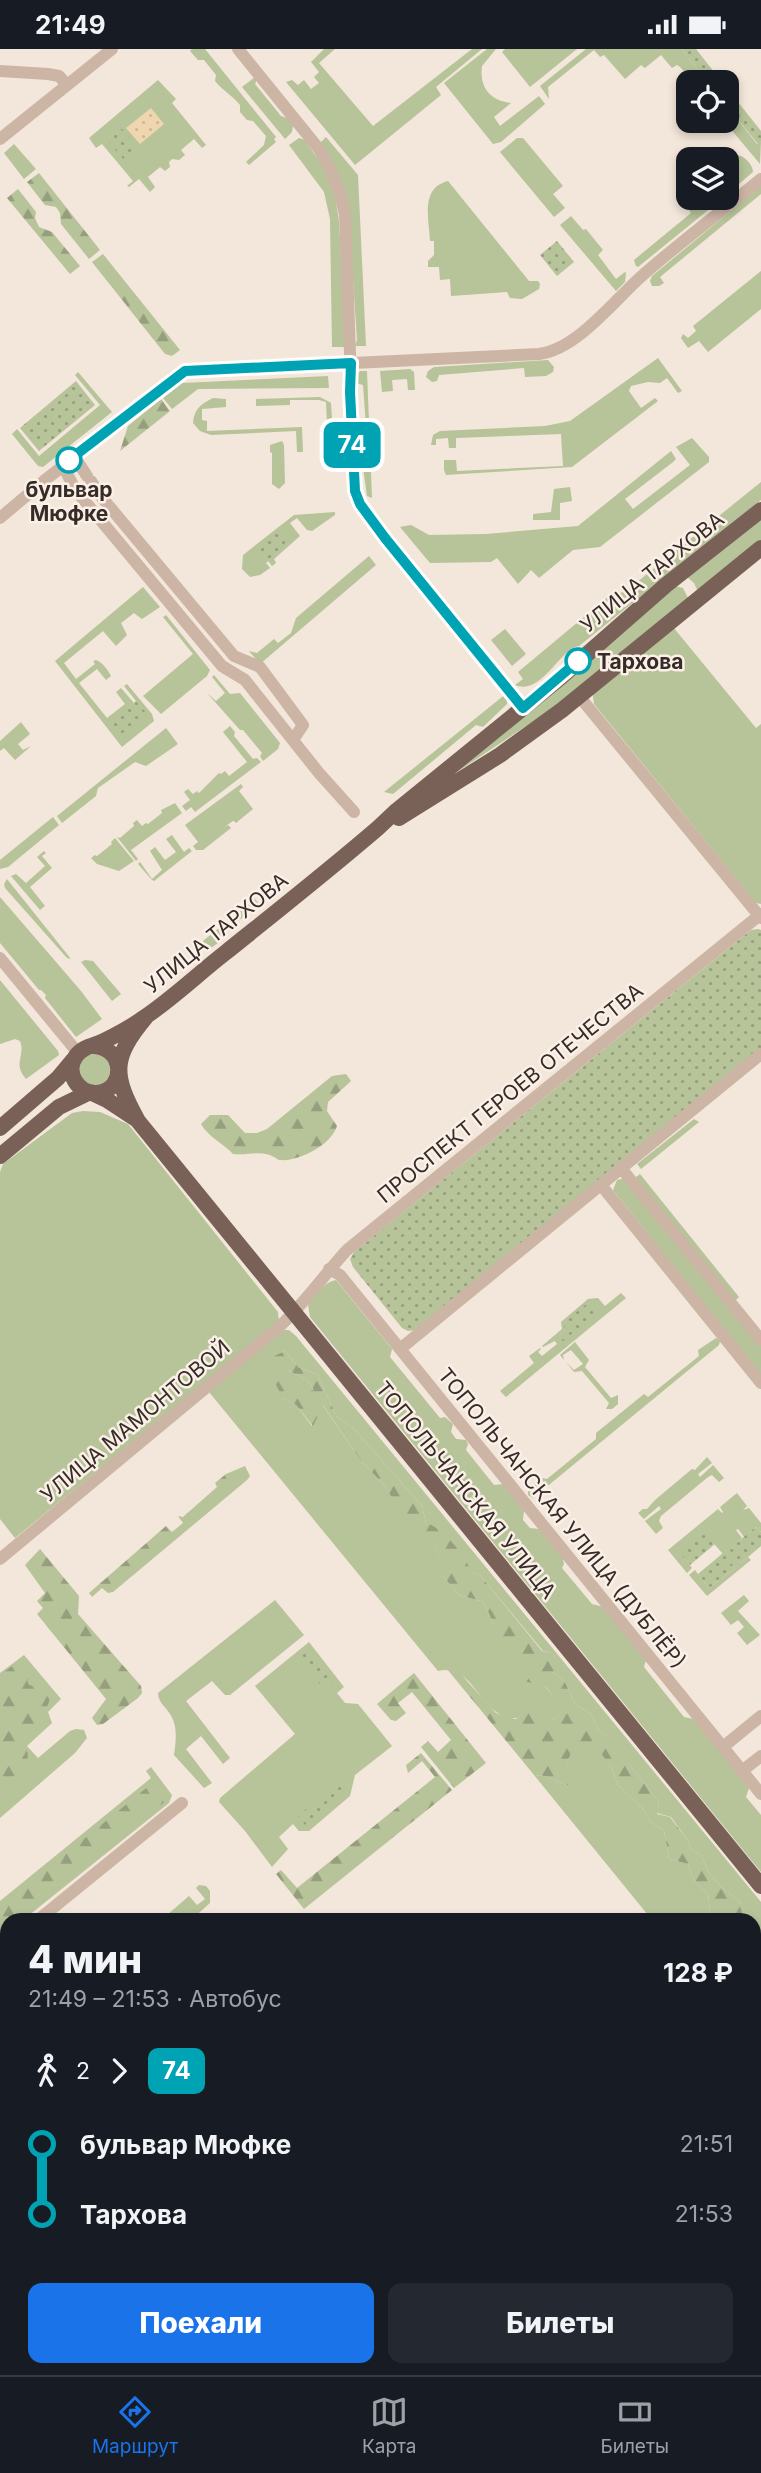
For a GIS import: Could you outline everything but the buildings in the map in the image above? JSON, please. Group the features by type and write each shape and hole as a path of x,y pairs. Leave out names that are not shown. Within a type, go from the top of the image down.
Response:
{"main road":[{"name":"УЛИЦА ТАРХОВА","path":"0,1130 58,1078 81,1053 146,1017 523,708 666,585 761,510"},
{"name":"УЛИЦА ТАРХОВА","path":"378,828 407,815 500,755 579,696 761,548"},
{"path":"666,585 671,582 684,583 691,593 693,603"},
{"name":"УЛИЦА ТАРХОВА","path":"119,1067 126,1042 146,1017"},
{"path":"108,1049 119,1067 117,1078 111,1087 101,1092 80,1088 74,1080 72,1070 81,1053 108,1049"},
{"name":"ТОПОЛЬЧАНСКАЯ УЛИЦА","path":"119,1067 125,1095 138,1121 761,1887"},
{"path":"0,1130 5,1151 67,1102 90,1092"},
{"name":"ТОПОЛЬЧАНСКАЯ УЛИЦА","path":"90,1092 138,1121"}],"street":[{"path":"0,139 112,49"},
{"path":"238,49 319,149 331,169 340,193 345,215 355,491 360,504 523,708"},
{"path":"0,71 59,76 67,85"},
{"path":"0,519 74,456 185,371 539,354 556,349 573,339 642,276 761,179"},
{"path":"74,456 105,501 234,656 260,667 303,725 293,740"},
{"path":"63,465 76,490 222,666 245,680 354,813"},
{"path":"579,696 760,916"},
{"name":"ПРОСПЕКТ ГЕРОЕВ ОТЕЧЕСТВА","path":"294,1313 329,1269 367,1234 760,916"},
{"path":"0,958 81,1053"},
{"path":"400,1349 761,1054"},
{"path":"621,1168 761,1340"},
{"path":"601,1185 761,1383"},
{"name":"ТОПОЛЬЧАНСКАЯ УЛИЦА (ДУБЛЁР)","path":"329,1269 340,1275 761,1794"},
{"name":"УЛИЦА МАМОНТОВОЙ","path":"0,1559 294,1313"},
{"path":"723,1747 761,1716"},
{"path":"742,1771 761,1756"},
{"path":"47,1913 182,1803"}],"green space":[{"path":"205,49 276,137 276,142 249,165 246,162 264,145 266,136 253,121 247,120 240,112 240,105 215,81 216,75 204,60 198,60 190,51"},
{"path":"324,49 335,49 319,63 373,126 472,49 482,49 436,87 441,95 355,165 286,82 292,80 298,85 304,80 311,89 319,83 314,77 319,72 311,62"},
{"path":"487,49 496,49 482,66 484,86 492,96 511,103 494,117 500,126 539,96 545,104 501,142 493,144 444,83"},
{"path":"505,49 577,49 530,87 502,52"},
{"path":"586,49 681,49 698,70 683,70 677,65 672,68 661,55 645,68 641,65 625,79 604,55 600,57 594,50 548,87 549,99 540,86"},
{"path":"681,49 696,49 713,70 698,70"},
{"path":"255,77 255,84 281,116 293,125 292,132 285,139 242,87"},
{"path":"158,80 176,99 172,103 206,145 202,148 194,139 181,150 185,155 179,160 172,159 169,162 170,167 165,171 160,167 148,177 155,187 150,192 139,179 127,186 133,181 102,144 96,148 89,138"},
{"path":"739,103 761,131 761,141 758,144 739,121"},
{"path":"739,121 757,144 761,141 760,164 734,133 739,133"},
{"path":"121,128 139,150 125,161 107,140"},
{"path":"326,137 358,175 366,346 355,346 357,340 348,204 319,144"},
{"path":"299,138 305,140 324,168 335,196 339,221 346,347 332,347 330,219 324,192 289,145"},
{"path":"517,138 523,138 563,186 553,194 565,208 554,217 500,152"},
{"path":"14,144 36,169 24,179 4,153"},
{"path":"739,156 747,160 753,172 739,184"},
{"path":"39,173 100,250 89,259 61,224 60,213 56,207 45,205 27,182"},
{"path":"448,181 529,281 538,281 539,289 522,299 510,298 507,292 451,296 450,279 440,280 439,267 428,267 428,261 434,255 434,241 430,241 428,205 433,190"},
{"path":"761,186 761,194 660,277 664,283 652,286 652,276 732,210 739,210 739,204"},
{"path":"18,189 36,212 35,218 39,227 52,232 80,266 70,274 7,198"},
{"path":"689,210 708,210 636,266 634,260 691,213"},
{"path":"571,216 603,250 598,255 616,279 626,273 625,282 616,291 560,225"},
{"path":"557,241 574,262 557,276 540,255"},
{"path":"103,254 180,350 172,356 165,354 92,262"},
{"path":"761,271 761,309 708,352 699,341 688,348 681,338 683,334 688,338 696,331 693,326"},
{"path":"658,358 682,391 678,393 667,378 660,383 648,382 631,386 629,391 641,408 655,398 658,401 572,467 446,475 444,470 444,460 456,460 457,471 563,466 561,434 456,438 456,448 449,448 448,438 436,439 436,445 431,445 433,435 440,431 545,426 570,421"},
{"path":"548,360 554,367 553,372 546,376 525,377 524,368 439,375 437,381 432,382 426,377 428,371 434,367"},
{"path":"410,369 414,372 415,390 408,390 407,379 392,380 393,391 382,392 380,371"},
{"path":"360,371 367,371 372,498 367,496 362,460 368,453 363,385 356,383 356,376"},
{"path":"78,372 112,412 43,467 38,466 12,434 17,429 39,456 100,405 75,375"},
{"path":"328,376 329,388 198,389 172,409 163,398 182,383"},
{"path":"76,381 95,405 39,451 20,428"},
{"path":"320,397 331,403 335,465 329,465 326,402 290,400 290,405 256,406 256,399"},
{"path":"213,398 226,399 226,407 202,409 202,420 207,421 207,431 302,427 303,452 297,452 296,431 211,435 200,431 193,423 195,414"},
{"path":"161,399 170,411 120,451 128,426"},
{"path":"692,438 709,457 709,462 600,547 573,550 539,578 531,570 518,584 497,558 491,562 430,563 400,527 411,525 429,535 486,534 578,526 671,451 676,459 625,499 633,509 690,465 676,447"},
{"path":"282,441 285,483 279,489 272,484 270,445"},
{"path":"761,482 761,500 579,646 565,654 542,678 525,687 515,685 523,679 518,672 608,597 626,591"},
{"path":"570,487 572,501 560,503 560,520 533,520 533,514 551,512 554,489"},
{"path":"335,512 335,515 312,531 307,530 297,518 290,523 300,536 274,559 276,563 272,566 268,561 290,543 256,550 270,568 260,575 250,577 242,569 243,555 294,515"},
{"path":"761,517 761,540 698,592 687,577"},
{"path":"280,530 290,543 266,563 255,551"},
{"path":"369,556 376,565 260,664 249,651 257,653 274,639 278,643 291,633 296,618"},
{"path":"675,586 683,588 688,598 556,706 454,774"},
{"path":"143,587 160,607 142,619 134,613 121,623 127,635 116,646 103,631 64,663 76,679 95,664 93,661 96,660 107,669 111,676 106,680 97,669 79,683 107,718 125,704 116,692 121,688 134,703 111,723 148,716 124,686 127,684 152,714 154,721 122,747 55,661"},
{"path":"166,615 210,670 207,676 161,714 143,696 193,654 163,617"},
{"path":"673,627 756,728 761,724 761,904 756,903 594,704 595,690"},
{"path":"505,629 526,654 512,666 491,640"},
{"path":"214,675 230,694 240,693 280,743 278,749 263,761 260,756 262,753 207,693 216,701 225,693 212,677"},
{"path":"507,693 507,704 483,727 476,725 393,794 384,792"},
{"path":"136,701 149,716 122,738 110,723"},
{"path":"21,722 30,734 18,744 23,750 31,746 15,760 4,748 0,751 0,741"},
{"path":"230,726 235,732 234,736 253,759 257,758 261,762 195,812 191,807 186,811 182,806 190,800 184,792 188,789 193,794 197,791 199,793 219,773 225,771 229,776 247,762 223,732"},
{"path":"166,728 178,744 146,766 135,762 98,788 96,796 62,823 57,816"},
{"path":"241,784 243,787 239,791 253,809 236,823 234,821 223,828 228,825 231,828 203,850 196,850 193,846 198,842 185,825"},
{"path":"175,803 182,813 131,850 138,859 136,861 117,837 120,838 137,820 142,826 148,824 162,813 161,810"},
{"path":"53,817 59,825 8,867 0,869 0,860"},
{"path":"172,835 184,852 189,848 192,851 154,881 152,880 138,864 140,862 152,879 162,870 150,851 155,847 165,860 176,852 166,839"},
{"path":"115,838 134,861 119,871 97,864 91,858 112,844"},
{"path":"44,851 46,853 42,856 52,868 30,887 45,906 40,910 11,876 16,874 26,883 45,866 37,857"},
{"path":"7,879 71,959 67,958 5,888"},
{"path":"0,897 102,1019 76,1037 45,998 46,995 0,943"},
{"path":"255,899 259,904 220,936 222,940 211,948 203,945 203,941"},
{"path":"751,930 761,930 761,1050 416,1330 408,1331 402,1328 353,1267 350,1259 354,1252"},
{"path":"93,961 121,994 112,1001 81,962"},
{"path":"0,980 58,1051 59,1055 26,1079 20,1068 20,1041 15,1039 0,1044"},
{"path":"94,1054 105,1059 110,1070 105,1081 94,1086 83,1081 78,1070 83,1059"},
{"path":"346,1074 351,1081 328,1102 327,1111 337,1126 334,1133 321,1146 305,1155 279,1160 262,1153 233,1154 201,1124 210,1115 228,1115 245,1133 257,1133 267,1129 332,1076"},
{"path":"100,1112 128,1124 278,1312 279,1322 15,1538 0,1519 0,1172 3,1164 72,1113"},
{"path":"694,1119 699,1122 641,1169 637,1164"},
{"path":"640,1174 739,1297 735,1301 635,1178"},
{"path":"625,1179 761,1346 761,1376 613,1190 617,1180"},
{"path":"336,1280 392,1349 390,1357 440,1418 445,1417 453,1424 451,1432 456,1439 466,1440 466,1450 494,1485 503,1484 524,1511 523,1520 530,1528 539,1529 563,1559 562,1568 592,1604 604,1607 646,1660 644,1667 684,1717 694,1719 749,1788 746,1797 761,1815 761,1872 310,1317 308,1305 324,1286"},
{"path":"621,1293 626,1298 506,1397 500,1391 534,1363 529,1356 540,1348 538,1352 542,1356 597,1312 565,1330 555,1341 542,1346 562,1329 561,1322 588,1299 598,1298 605,1306"},
{"path":"589,1302 598,1312 558,1345 553,1339 565,1330 564,1322"},
{"path":"284,1330 289,1330 296,1336 761,1902 761,1913 742,1913 739,1901 720,1886 708,1871 701,1855 691,1850 689,1842 671,1817 657,1813 659,1802 629,1764 629,1755 598,1730 591,1714 575,1704 565,1682 553,1672 551,1653 543,1651 480,1575 471,1572 426,1523 422,1506 354,1429 337,1417 317,1374 298,1367 285,1351 275,1356 291,1372 307,1380 314,1390 283,1398 296,1405 312,1426 322,1404 361,1461 384,1485 399,1508 435,1544 443,1576 459,1595 484,1602 499,1648 523,1660 563,1708 554,1720 536,1711 517,1718 503,1716 493,1710 461,1675 450,1670 438,1671 209,1392"},
{"path":"716,1338 720,1341 719,1345 533,1498 528,1495 528,1490 542,1478 547,1479 596,1439 596,1433 644,1394 648,1397 699,1356 698,1350"},
{"path":"575,1342 589,1360 585,1367 611,1398 618,1395 618,1404 612,1409 606,1409 609,1403 582,1371 574,1372 566,1362 574,1370 583,1364 571,1350 563,1355 564,1360 560,1355"},
{"path":"285,1351 298,1367 317,1374 337,1417 354,1429 422,1506 426,1523 439,1530 453,1543 471,1572 480,1575 542,1651 551,1653 559,1664 553,1672 565,1682 575,1704 591,1714 598,1730 630,1755 629,1764 659,1802 657,1814 670,1817 689,1842 691,1850 701,1855 708,1871 720,1886 739,1901 742,1913 710,1913 708,1894 695,1882 688,1864 669,1859 664,1831 651,1822 643,1809 618,1785 611,1767 600,1752 583,1762 571,1753 566,1765 577,1780 569,1786 545,1776 534,1775 447,1669 458,1671 496,1713 515,1719 536,1710 554,1720 562,1708 546,1687 524,1681 522,1660 498,1648 492,1621 484,1602 459,1595 442,1575 435,1544 411,1534 384,1485 361,1461 323,1405 313,1426 296,1405 283,1398 273,1379 287,1378 300,1392 314,1390 307,1380 291,1372 274,1356"},
{"path":"707,1457 712,1463 698,1474 700,1477 713,1465 724,1478 719,1482 712,1475 708,1477 661,1516 659,1521 663,1528 656,1534 645,1521 661,1509 659,1506 644,1519 638,1513 647,1509"},
{"path":"245,1466 250,1476 247,1480 113,1592 108,1593 102,1588 92,1597 89,1593 166,1526 172,1532 183,1523 178,1516 183,1517 217,1487 215,1483 226,1474"},
{"path":"737,1493 747,1506 743,1510 749,1508 761,1523 761,1532 756,1527 744,1537 736,1530 742,1538 730,1549 741,1563 748,1557 751,1560 707,1596 689,1575 695,1570 709,1588 735,1568 703,1531 679,1551 692,1568 687,1573 668,1550 718,1509 722,1513 720,1507"},
{"path":"756,1527 761,1532 761,1546 741,1563 729,1549"},
{"path":"704,1530 715,1544 690,1565 678,1551"},
{"path":"40,1549 79,1596 78,1614 141,1686 142,1693 138,1698 103,1724 97,1725 92,1718 106,1699 37,1614 43,1608 37,1601 45,1593 25,1565"},
{"path":"723,1553 735,1568 709,1588 698,1574"},
{"path":"744,1595 749,1601 738,1611 760,1635 747,1645 737,1633 744,1627 738,1620 731,1625 721,1613"},
{"path":"275,1600 304,1635 230,1695 225,1695 212,1681 186,1701 230,1758 223,1764 201,1736 186,1749 212,1783 204,1788 174,1755 174,1723 158,1693"},
{"path":"309,1642 344,1687 337,1693 345,1703 358,1704 392,1746 355,1775 350,1796 309,1831 299,1831 293,1824 279,1837 288,1849 272,1867 219,1802 220,1798 295,1734 255,1686"},
{"path":"308,1647 335,1680 324,1689 297,1655"},
{"path":"24,1655 61,1699 48,1712 52,1723 27,1746 38,1758 70,1731 84,1730 87,1738 75,1753 0,1818 0,1673"},
{"path":"23,1658 27,1659 36,1671 36,1675 27,1680 29,1685 49,1686 51,1697 27,1735 27,1759 0,1789 0,1675"},
{"path":"414,1673 486,1763 454,1788 421,1747 428,1741 438,1752 451,1740 412,1692 398,1703 406,1713 396,1721 391,1720 377,1704"},
{"path":"600,1751 611,1767 618,1785 643,1809 651,1822 664,1831 669,1859 688,1864 695,1882 708,1894 710,1913 646,1913 534,1775 545,1776 569,1786 566,1765 571,1752"},
{"path":"421,1753 452,1790 304,1909 276,1874 281,1870 297,1888 435,1777 422,1761 408,1773 406,1765"},
{"path":"151,1767 172,1795 169,1803 32,1913 0,1913 0,1901 151,1778 146,1771"},
{"path":"342,1779 350,1788 305,1825 298,1816"},
{"path":"150,1785 162,1786 169,1795 168,1799 26,1913 0,1913 0,1908"},
{"path":"199,1885 206,1886 210,1891 210,1903 199,1913 169,1913 189,1896 197,1905 205,1899 196,1888"}],"sand":[{"path":"151,108 164,124 140,144 126,128"}],"bus line":[{"name":"74","path":"69,460 185,371 351,363 355,491 360,504 385,538 523,708 578,661"}],"place":[{"name":"бульвар Мюфке","path":"69,460"},
{"name":"Тархова","path":"578,661"}]}
